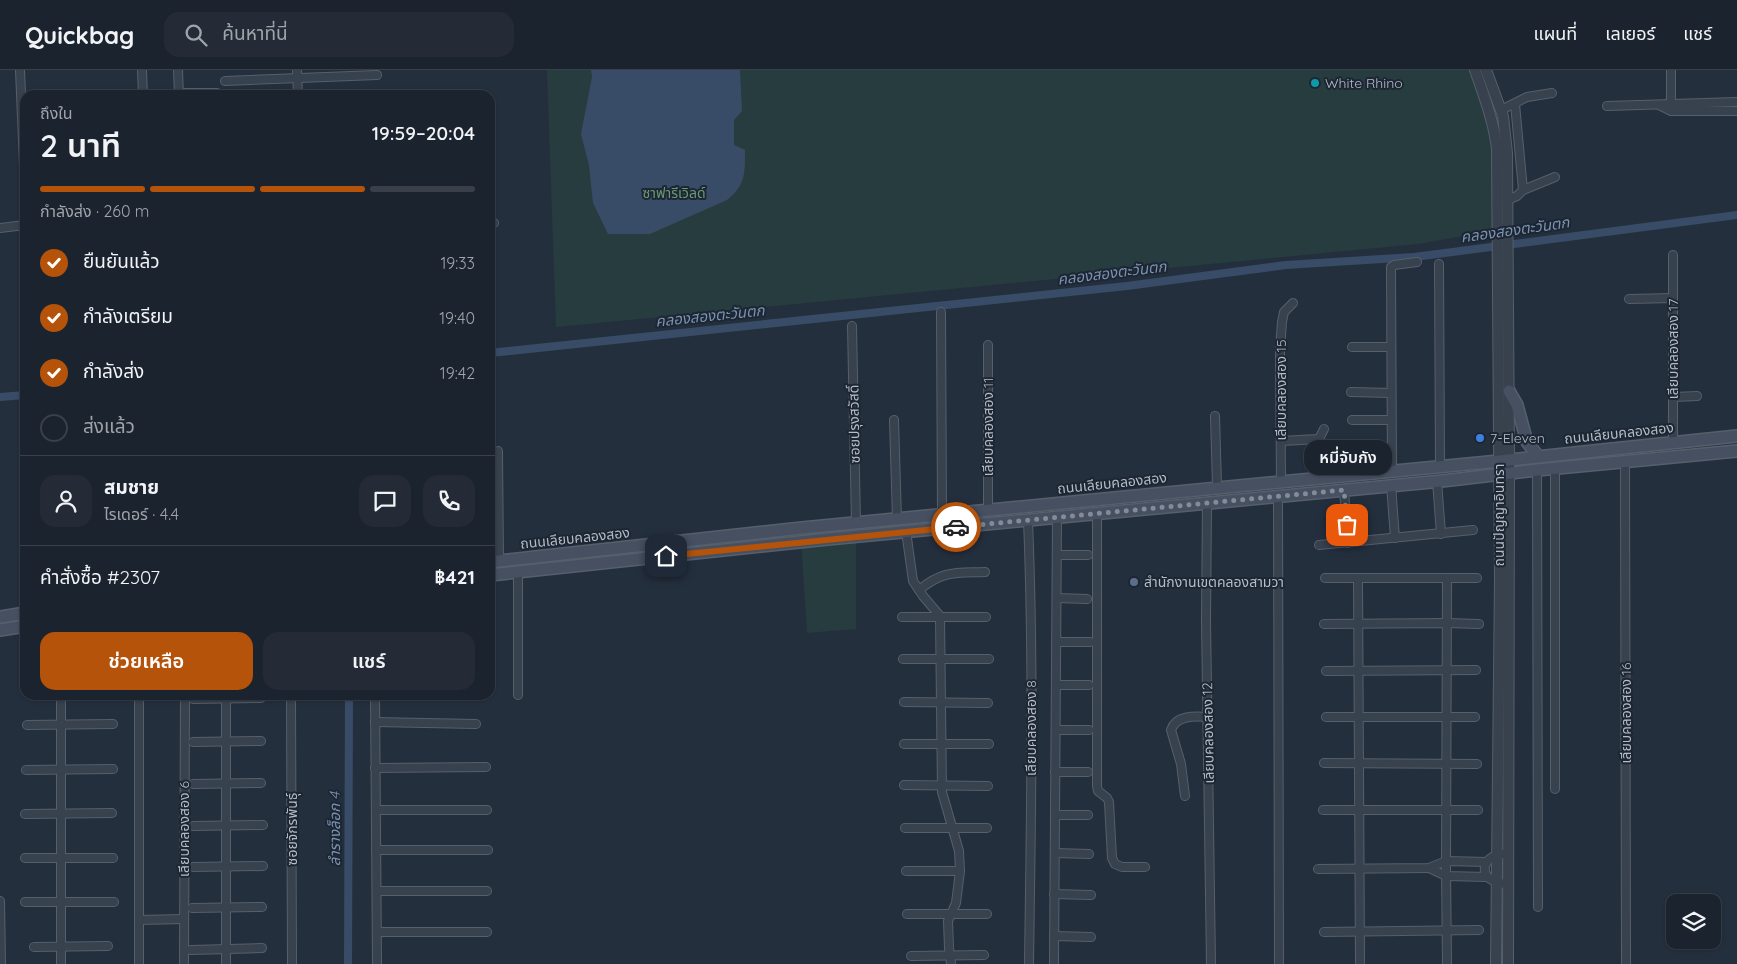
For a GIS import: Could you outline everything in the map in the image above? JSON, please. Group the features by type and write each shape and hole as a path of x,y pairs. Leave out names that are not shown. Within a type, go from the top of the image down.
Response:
{"main road":[{"path":"1509,391 1517,405 1527,442 1538,456"},
{"name":"ถนนเลียบคลองสอง","path":"495,562 856,522 1737,436"},
{"name":"ถนนเลียบคลองสอง","path":"495,574 906,531 1737,451"},
{"path":"1256,484 1258,498"},
{"path":"0,617 20,614"},
{"path":"0,630 20,627"}],"street":[{"path":"20,70 22,90"},
{"path":"142,70 143,90"},
{"path":"178,70 179,90"},
{"name":"ถนนปัญญาอินทรา","path":"1475,70 1495,132 1503,227 1508,964"},
{"name":"ถนนปัญญาอินทรา","path":"1486,70 1500,110 1506,135 1507,200 1503,227"},
{"path":"1670,70 1671,107"},
{"path":"297,74 298,90"},
{"path":"225,82 297,74 377,75"},
{"path":"1500,110 1527,97 1552,94"},
{"path":"1671,107 1737,102"},
{"path":"1515,104 1524,190"},
{"path":"1606,106 1659,106 1737,110"},
{"path":"1507,200 1524,190 1555,177"},
{"path":"0,228 20,226"},
{"name":"ถนนปัญญาอินทรา","path":"1503,254 1509,391 1504,460"},
{"name":"เลียบคลองสอง 17","path":"1673,255 1673,442"},
{"path":"1392,470 1391,267 1417,262"},
{"path":"1439,264 1440,466"},
{"path":"1629,299 1673,298"},
{"name":"เลียบคลองสอง 15","path":"1281,481 1280,349 1284,312 1293,303"},
{"path":"941,312 942,514"},
{"name":"ซอยปรุงสวัสดิ์","path":"852,326 856,522"},
{"name":"เลียบคลองสอง 11","path":"988,345 988,510"},
{"path":"1352,347 1391,347"},
{"path":"1351,392 1391,392"},
{"path":"1674,397 1697,396"},
{"path":"1215,416 1217,487"},
{"path":"894,420 897,518"},
{"path":"1352,420 1391,420"},
{"path":"1281,441 1319,439 1324,428"},
{"path":"495,534 498,451"},
{"name":"เลียบคลองสอง 16","path":"1625,462 1626,964"},
{"path":"1555,468 1555,789"},
{"path":"1537,470 1538,907"},
{"name":"ถนนปัญญาอินทรา","path":"1496,964 1504,473"},
{"path":"1437,481 1441,534"},
{"path":"1391,485 1395,538"},
{"path":"1344,490 1348,542"},
{"path":"1278,496 1279,964"},
{"name":"เลียบคลองสอง 12","path":"1207,503 1206,620 1211,964"},
{"path":"1097,513 1097,786 1098,791 1108,798 1109,802 1112,858 1115,864 1122,867 1145,867"},
{"path":"1054,964 1057,517"},
{"name":"เลียบคลองสอง 8","path":"1028,520 1031,595 1032,860 1029,964"},
{"path":"1319,545 1473,530"},
{"path":"906,531 913,581 940,616 942,792 959,851 960,871 956,903 948,921 951,964"},
{"path":"1057,555 1088,555"},
{"path":"518,572 518,695"},
{"path":"919,590 939,576 949,573 985,572"},
{"path":"1325,578 1477,578"},
{"path":"1447,578 1447,964"},
{"path":"1358,579 1358,869 1360,964"},
{"path":"1057,598 1087,599"},
{"path":"902,617 986,617"},
{"path":"1324,624 1479,624"},
{"path":"1056,642 1090,642"},
{"path":"903,659 989,659"},
{"path":"1326,671 1476,670"},
{"path":"1056,685 1089,685"},
{"path":"61,700 61,964"},
{"path":"139,700 139,964"},
{"name":"เลียบคลองสอง 6","path":"184,964 185,700"},
{"path":"226,700 226,964"},
{"name":"ซอยจักรพันธุ์","path":"291,700 292,964"},
{"path":"375,700 377,964"},
{"path":"904,702 988,703"},
{"path":"1184,796 1182,764 1171,730 1173,726 1184,718 1193,715 1208,717"},
{"path":"1326,717 1475,717"},
{"path":"375,722 476,724"},
{"path":"27,725 113,724"},
{"path":"1056,730 1089,730"},
{"path":"193,742 261,741"},
{"path":"904,744 989,744"},
{"path":"1324,764 1477,764"},
{"path":"375,768 486,767"},
{"path":"26,770 113,770"},
{"path":"1055,772 1088,772"},
{"path":"193,784 261,783"},
{"path":"904,785 988,786"},
{"path":"376,810 487,810"},
{"path":"1323,810 1478,810"},
{"path":"25,814 112,814"},
{"path":"1055,815 1088,816"},
{"path":"193,826 263,825"},
{"path":"904,828 987,828"},
{"path":"376,850 488,850"},
{"path":"1055,853 1089,854"},
{"path":"1487,877 1484,869 1487,862 1497,854 1508,854"},
{"path":"26,858 113,858"},
{"path":"1318,869 1429,868 1446,861 1487,862"},
{"path":"193,867 263,866"},
{"path":"1429,868 1446,876 1487,877 1497,884 1508,884"},
{"path":"906,871 960,871"},
{"path":"377,891 487,891"},
{"path":"1054,894 1091,895"},
{"path":"0,901 1,964"},
{"path":"25,902 114,902"},
{"path":"192,908 262,907"},
{"path":"907,914 987,914"},
{"path":"138,920 184,919"},
{"path":"1324,932 1479,930"},
{"path":"377,932 487,932"},
{"path":"1054,936 1091,937"},
{"path":"34,947 108,946"},
{"path":"191,950 262,948"},
{"path":"911,956 984,955"}],"green space":[{"name":"ซาฟารีเวิลด์","path":"547,70 1470,70 1494,146 1492,231 1418,244 556,327"},
{"path":"856,536 856,629 807,633 801,542"}],"water":[{"path":"591,70 740,70 742,111 734,120 734,145 745,150 745,165 743,178 738,189 727,200 650,234 608,234 593,203 589,165 581,134 592,77"}],"waterway":[{"name":"คลองสองตะวันตก","path":"495,352 1127,286 1286,265 1414,257 1737,215"},
{"name":"คลองสองตะวันตก","path":"0,397 20,395"},
{"name":"ลำรางล็อก 4","path":"348,964 349,700"}],"way so far":[{"path":"956,527 1344,490 1347,525"}],"place":[{"name":"White Rhino","path":"1315,83"},
{"name":"7-Eleven","path":"1480,438"},
{"name":"หมี่จับกัง","path":"1347,525"},
{"name":"สำนักงานเขตคลองสามวา","path":"1134,582"}],"route":[{"path":"666,556 956,527"}]}
